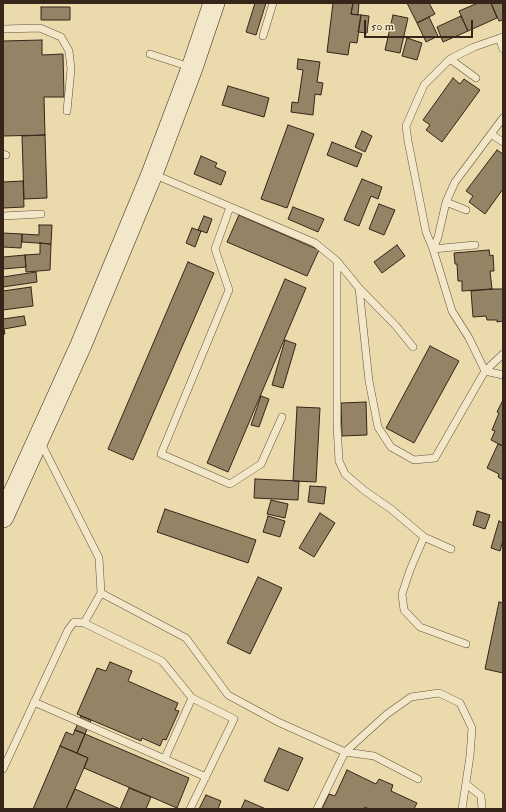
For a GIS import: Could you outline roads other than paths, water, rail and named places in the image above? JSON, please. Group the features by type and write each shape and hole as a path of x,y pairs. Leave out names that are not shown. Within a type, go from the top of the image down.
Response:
{"main road":[{"path":"3,517 81,345 152,174 192,68 214,3"}],"lane":[{"path":"263,36 273,3"},
{"path":"3,29 40,28 61,37 69,51 71,69 67,111"},
{"path":"485,371 469,338 452,311 433,249 426,232 406,126 424,85 450,59 474,47 501,37 503,49"},
{"path":"150,54 192,68"},
{"path":"450,59 476,78"},
{"path":"433,249 438,237 446,202 455,182 503,118"},
{"path":"491,134 503,142"},
{"path":"152,174 316,243 337,261 359,288 413,346"},
{"path":"446,202 466,210"},
{"path":"230,207 215,250 229,290 161,454 230,484 261,464 282,417"},
{"path":"3,216 41,214"},
{"path":"433,249 476,244"},
{"path":"337,261 337,425 339,461 345,474 365,491 391,509 424,537 451,549"},
{"path":"359,288 371,388 378,427 391,448 414,460 435,458 485,371 503,354"},
{"path":"485,371 503,375"},
{"path":"38,439 99,558 101,593 84,623"},
{"path":"424,537 402,594 404,610 420,627 466,644"},
{"path":"101,593 186,638 228,695 278,722 345,752 374,756 418,779"},
{"path":"3,769 68,630 74,622 84,623 162,661 192,698 234,719 190,809"},
{"path":"317,809 345,752 387,714 411,697 439,693 460,703 472,728 462,809"},
{"path":"165,758 192,698"},
{"path":"34,702 206,777"},
{"path":"466,784 481,796 482,809"}]}
